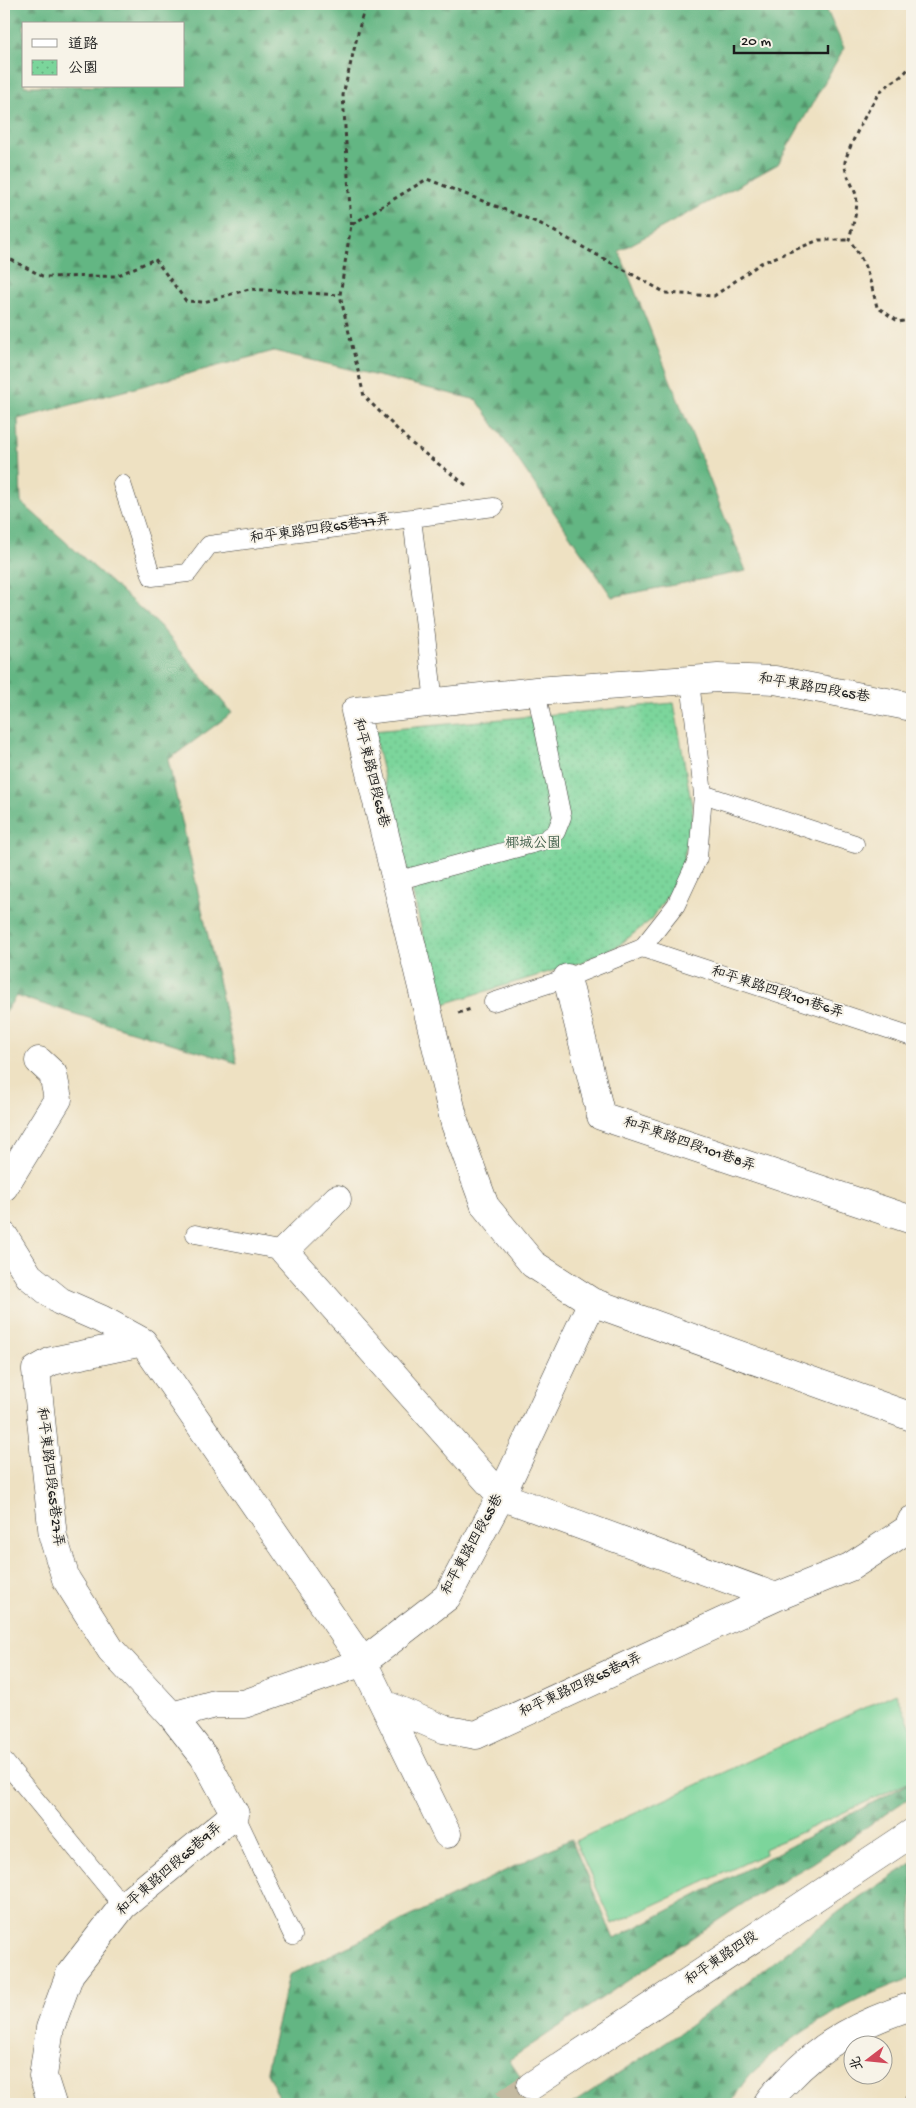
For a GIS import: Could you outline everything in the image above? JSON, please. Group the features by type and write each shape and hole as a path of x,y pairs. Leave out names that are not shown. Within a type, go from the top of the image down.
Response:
{"street":[{"name":"和平東路四段65巷","path":"912,707 775,680 718,678 536,692 354,711 455,1124 485,1206 532,1264 592,1302 912,1417"},
{"name":"和平東路四段101巷8弄","path":"567,978 601,1116 912,1220"},
{"path":"4,1187 58,1099 53,1074 39,1061"},
{"path":"338,1198 284,1251 501,1496 776,1597"},
{"path":"4,1236 29,1276 60,1301 101,1319 143,1342 363,1662 447,1834"},
{"name":"和平東路四段65巷","path":"172,1716 215,1704 244,1704 363,1662 447,1597 501,1496 592,1302"},
{"name":"和平東路四段65巷27弄","path":"143,1342 52,1361 36,1370 54,1537 66,1579 111,1650 172,1716"},
{"name":"和平東路四段65巷9弄","path":"384,1704 442,1729 476,1735 776,1597 850,1567 908,1530 912,1520"},
{"path":"172,1716 204,1757 235,1814"},
{"name":"和平東路四段65巷9弄","path":"52,2104 43,2076 54,2019 70,1974 123,1906 235,1814"},
{"name":"和平東路四段","path":"531,2086 912,1833"},
{"path":"767,2104 799,2068 832,2040 869,2022 912,2006"}],"lane":[{"name":"和平東路四段65巷77弄","path":"122,484 152,577 188,573 209,545 412,518"},
{"path":"434,702 412,518 494,506"},
{"path":"493,1002 567,978 642,948 676,905 698,858 703,794 690,681"},
{"path":"396,881 543,841 556,832 562,817 536,692"},
{"path":"703,794 855,844"},
{"name":"和平東路四段101巷6弄","path":"642,948 912,1038"},
{"path":"195,1234 284,1251"},
{"path":"4,1761 123,1906"},
{"name":"和平東路四段65巷9弄","path":"235,1814 293,1936"}],"path":[{"path":"364,4 343,96 351,225 340,295 364,396 411,443 494,506"},
{"path":"849,240 857,205 856,193 845,170 849,148 870,106 884,88 895,83 908,71 912,62"},
{"path":"351,225 427,179 541,224 666,293 714,296 761,263 819,240 849,240"},
{"path":"849,240 859,252 877,306 899,322 912,319"},
{"path":"4,256 44,278 116,276 155,259 186,301 204,302 249,289 340,295"},
{"path":"900,2104 912,2092"}],"green space":[{"path":"4,4 824,4 844,48 778,164 619,251 746,571 612,597 477,400 274,351 18,419 21,502 160,626 232,713 168,760 237,1063 16,996 4,1014"},
{"name":"椰城公園","path":"674,703 693,813 680,876 652,919 618,946 582,962 440,1005 373,731"},
{"path":"896,1693 912,1729 912,1781 764,1849 765,1854 613,1924 575,1841"},
{"path":"912,1782 912,1796 813,1863 747,1901 509,2060 538,2104 282,2104 266,2070 289,1975 571,1839 614,1939"},
{"path":"912,1863 912,1978 848,2005 787,2043 752,2073 731,2104 572,2104 688,2027 840,1911"}],"tunnel":[{"path":"504,2104 531,2086"}]}
